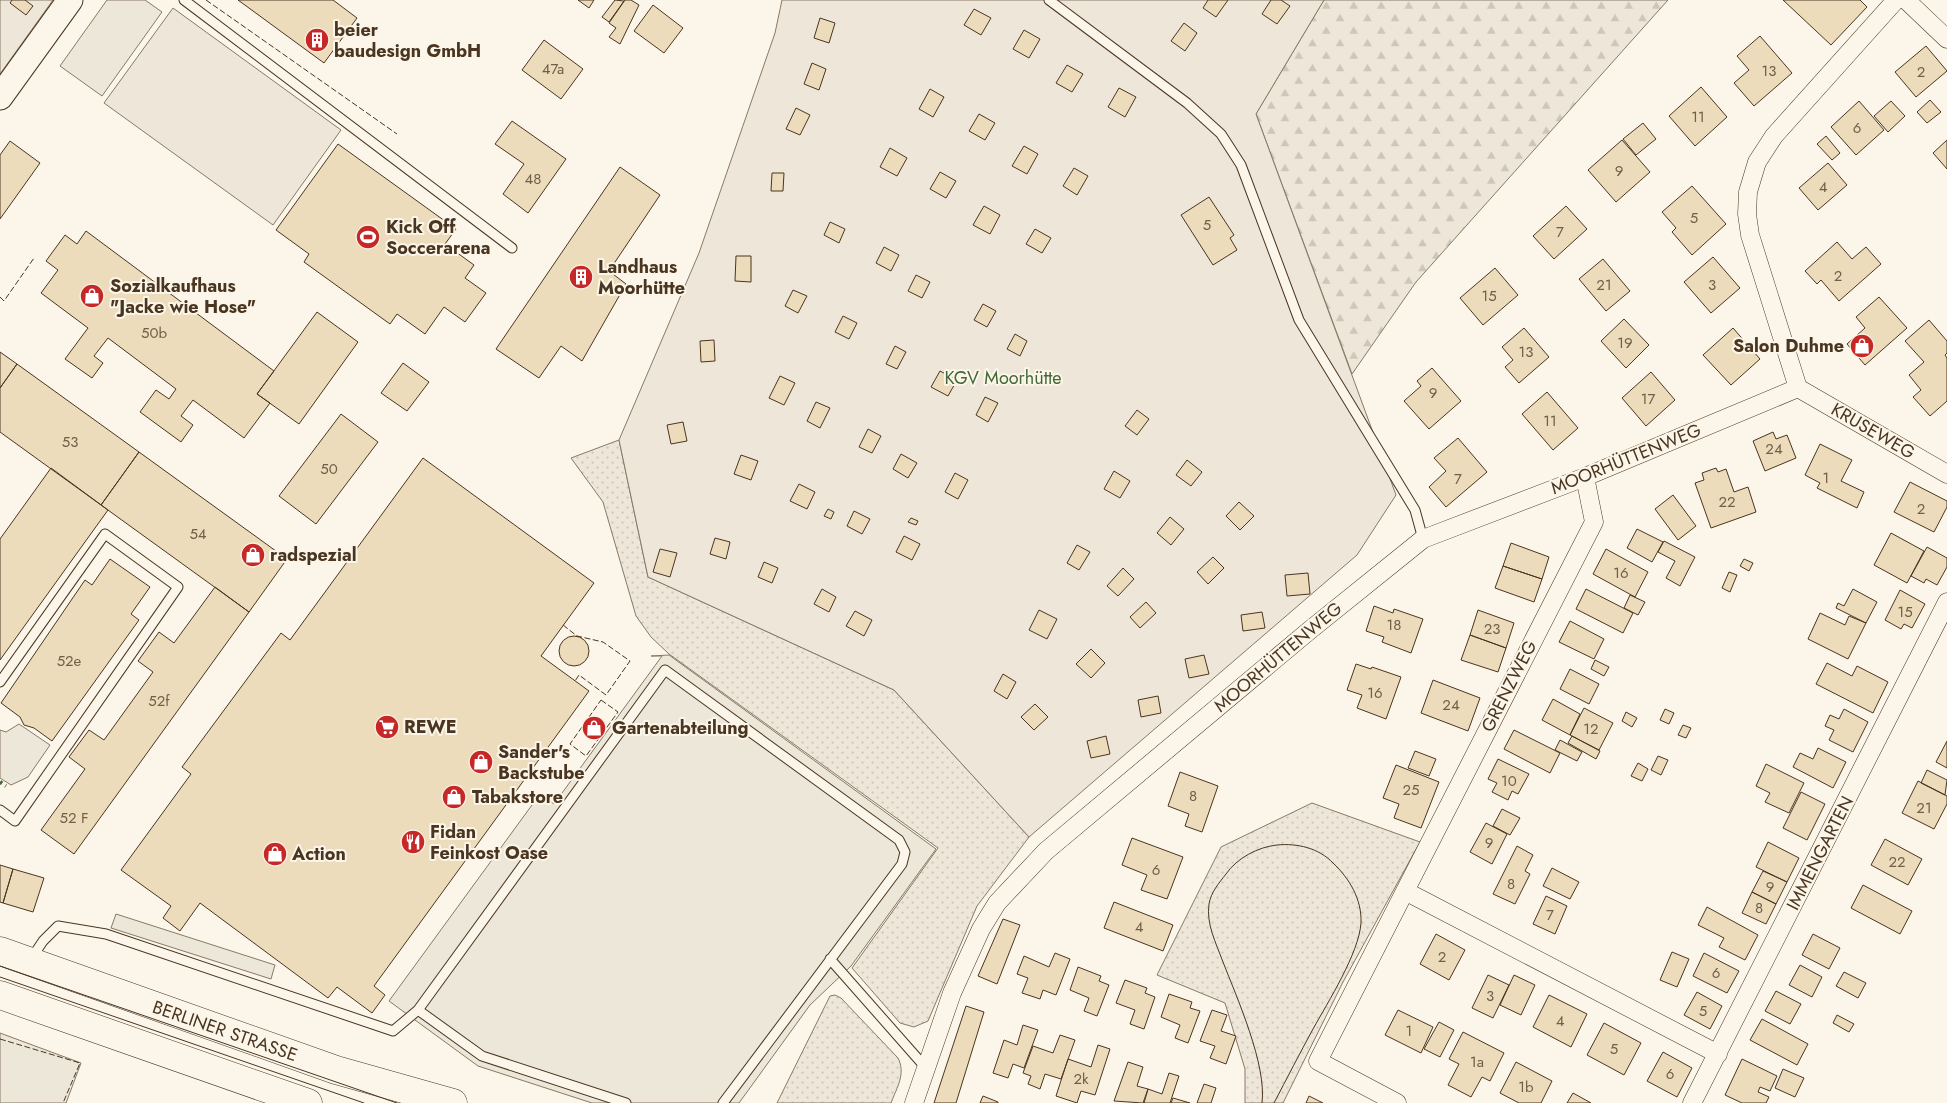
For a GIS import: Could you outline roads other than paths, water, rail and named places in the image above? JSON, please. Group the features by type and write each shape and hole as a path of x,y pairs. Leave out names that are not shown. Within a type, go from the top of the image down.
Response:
{"main road":[{"name":"BERLINER STRASSE","path":"0,951 336,1070 453,1103"},
{"path":"0,995 308,1103"}],"street":[{"path":"0,97 70,0"},
{"path":"1798,388 1750,235 1747,214 1748,192 1757,162 1774,136 1896,0"},
{"path":"1906,0 1947,39"},
{"name":"MOORHÜTTENWEG","path":"914,1103 952,993 981,929 997,903 1024,873 1064,836 1281,654 1423,539 1585,478 1798,388"},
{"name":"KRUSEWEG","path":"1798,388 1947,474"},
{"name":"GRENZWEG","path":"1397,1103 1318,1061 1594,522 1585,478"},
{"name":"IMMENGARTEN","path":"1692,1103 1947,602"},
{"path":"1405,892 1718,1054"}],"lane":[{"path":"184,0 512,248"},
{"path":"1049,0 1187,103 1221,134 1241,165 1299,320 1416,510 1423,539"},
{"path":"0,682 105,534 178,587 15,821 0,810"},
{"path":"29,962 43,941 58,926 106,934 393,1031 418,1010 666,670 899,840 906,852 902,864 723,1103"},
{"path":"830,959 926,1068"},
{"path":"418,1010 482,1056 626,1103"}],"tram line":[{"path":"1262,1103 1260,1070 1256,1051 1212,933 1208,911 1218,884 1242,858 1270,846 1292,845 1314,850 1339,869 1357,897 1361,923 1359,935 1349,963 1274,1103"},
{"path":"0,966 397,1103"},
{"path":"0,977 364,1103"}],"place":[{"name":"beier baudesign GmbH","path":"317,40"},
{"name":"Kick Off Soccerarena","path":"368,237"},
{"name":"Landhaus Moorhütte","path":"581,277"},
{"name":"Sozialkaufhaus \"Jacke wie Hose\"","path":"92,296"},
{"name":"Salon Duhme","path":"1862,346"},
{"name":"radspezial","path":"253,555"},
{"name":"REWE","path":"387,727"},
{"name":"Gartenabteilung","path":"594,728"},
{"name":"Sander's Backstube","path":"481,762"},
{"name":"Tabakstore","path":"454,797"},
{"name":"Fidan Feinkost Oase","path":"413,842"},
{"name":"Action","path":"275,854"}],"park label":[{"name":"KGV Moorhütte","path":"1003,378"}]}
